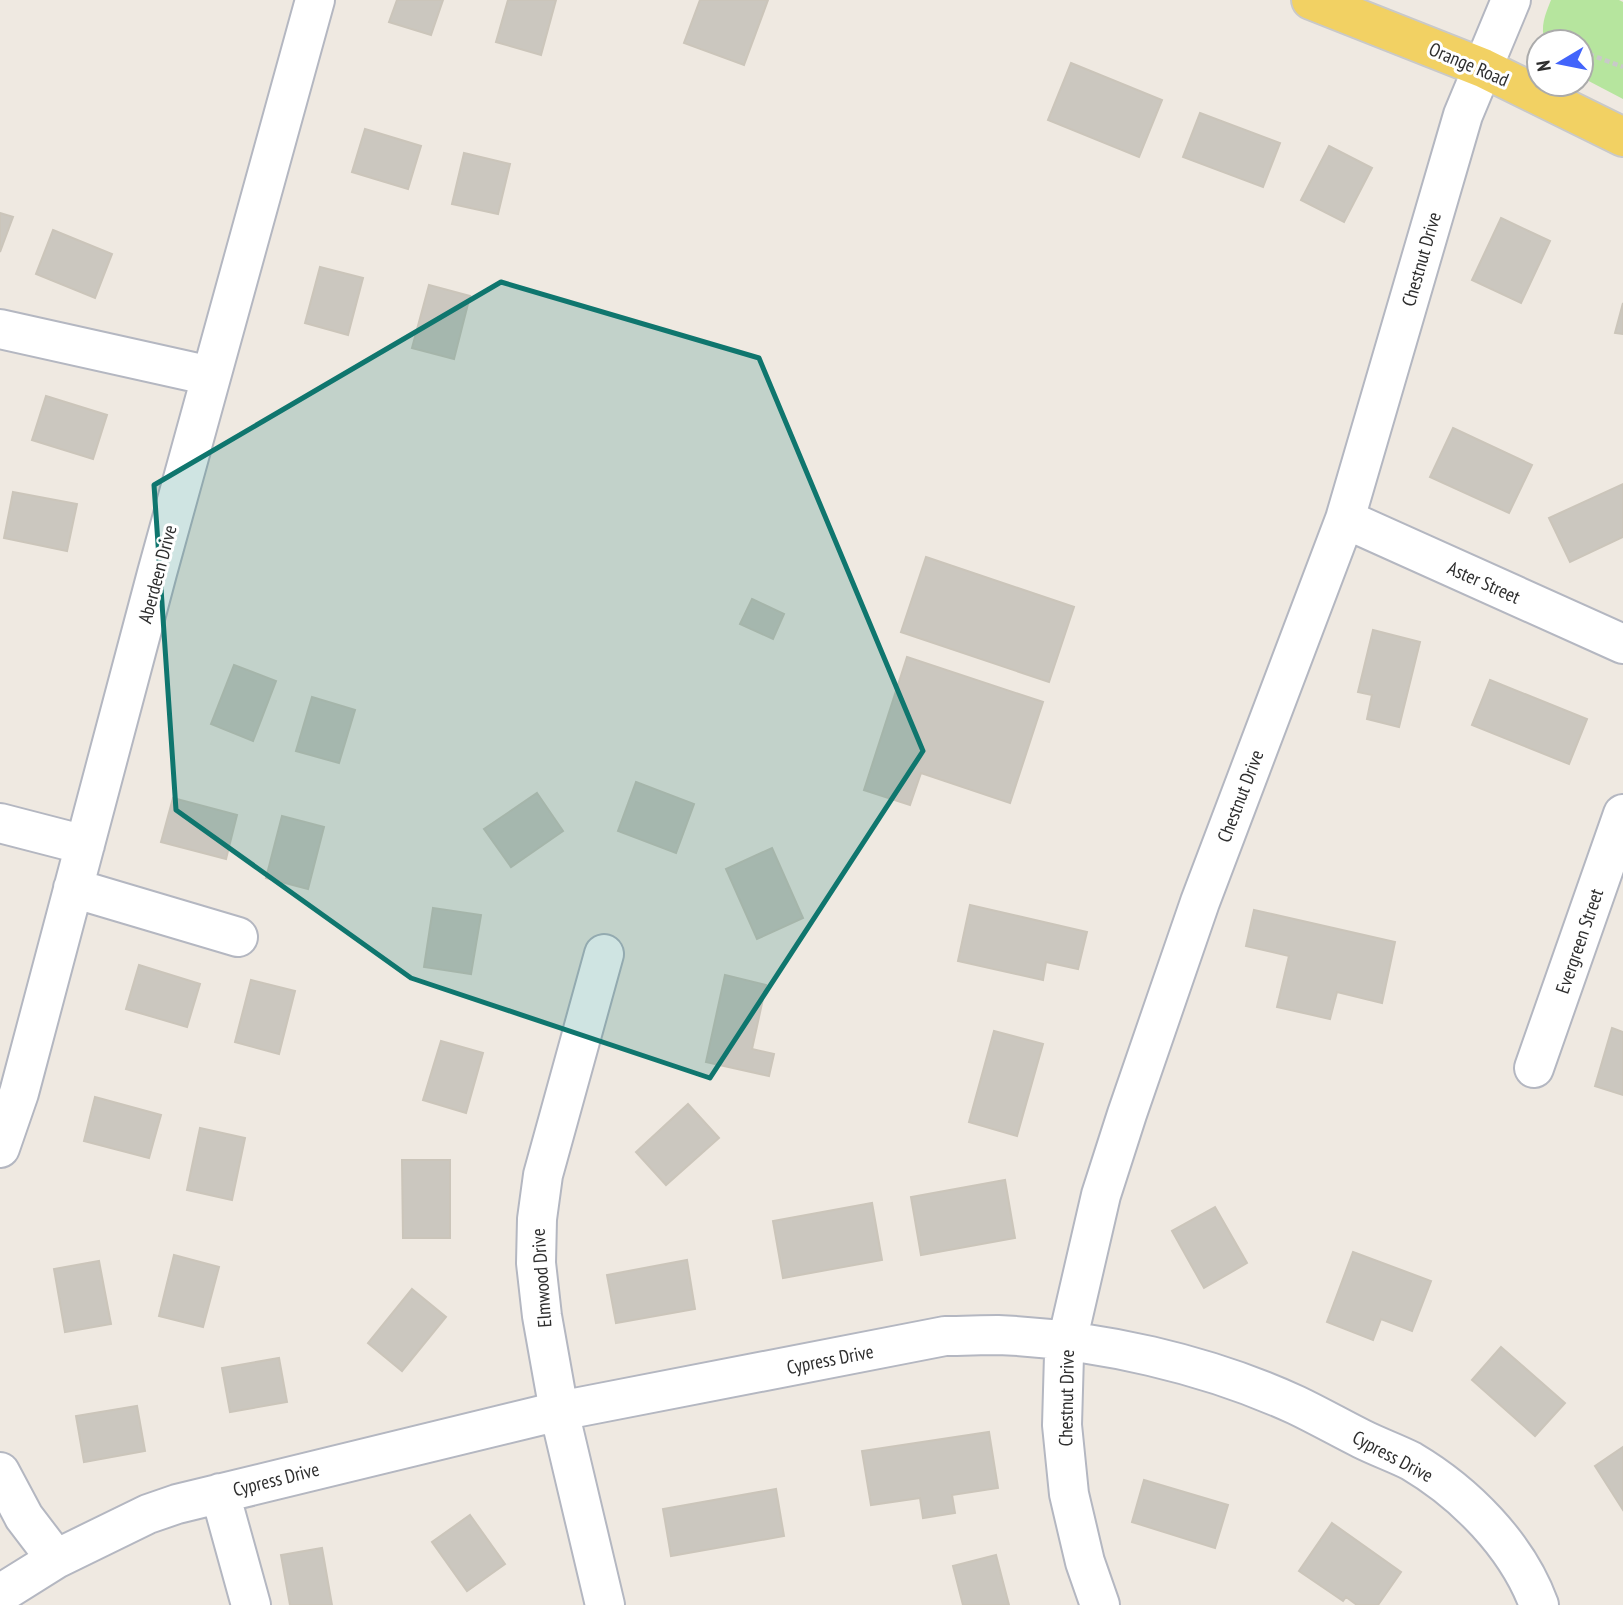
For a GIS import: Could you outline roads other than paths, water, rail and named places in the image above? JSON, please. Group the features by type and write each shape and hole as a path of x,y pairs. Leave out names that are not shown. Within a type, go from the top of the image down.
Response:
{"main road":[{"name":"Orange Road","path":"1311,0 1483,68 1623,137"}],"street":[{"name":"Aberdeen Drive","path":"0,1148 9,1091 73,888 315,0"},
{"name":"Chestnut Drive","path":"1100,1605 1085,1562 1069,1494 1062,1425 1064,1355 1101,1195 1200,902 1345,519 1463,115 1511,0"},
{"path":"0,329 211,376"},
{"name":"Aster Street","path":"1345,519 1623,645"},
{"name":"Evergreen Street","path":"1534,1068 1623,814"},
{"path":"0,822 85,845"},
{"path":"73,888 238,937"},
{"name":"Elmwood Drive","path":"604,954 543,1175 537,1219 536,1263 542,1316 559,1411 605,1605"},
{"name":"Cypress Drive","path":"0,1594 56,1559 148,1514 177,1504 559,1411 945,1336 998,1335 1067,1342 1145,1355 1222,1376 1296,1405 1409,1461 1456,1492 1490,1525 1513,1555 1539,1605"},
{"path":"0,1472 24,1517 56,1559"},
{"path":"220,1493 251,1605"}]}
